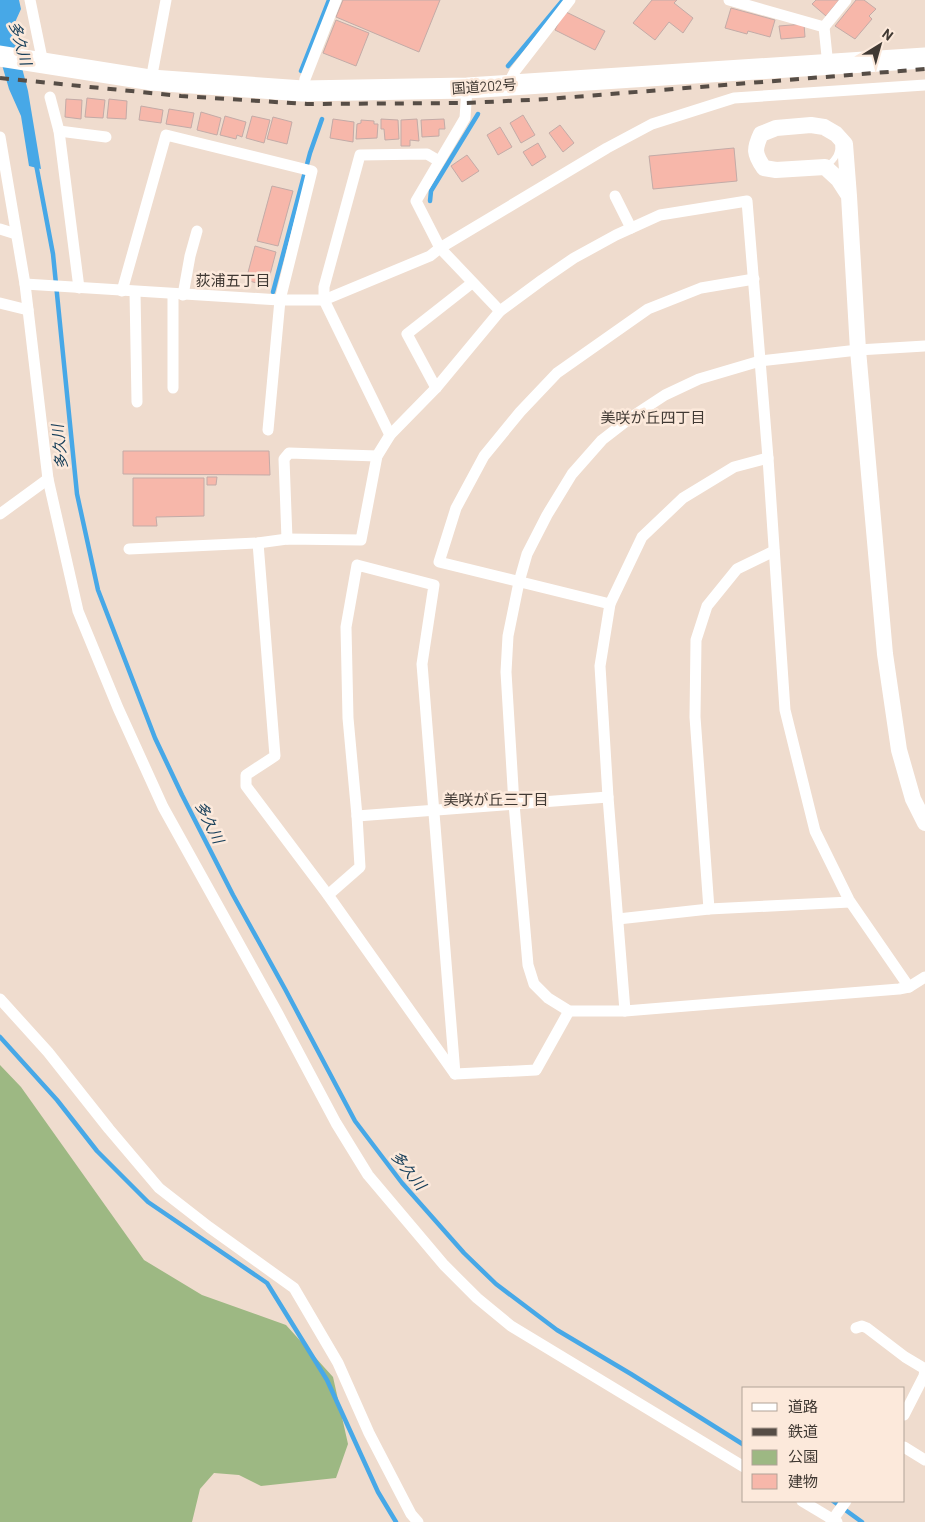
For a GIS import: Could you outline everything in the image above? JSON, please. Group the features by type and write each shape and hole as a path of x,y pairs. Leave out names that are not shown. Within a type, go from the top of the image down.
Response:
{"highway":[{"name":"国道202号","path":"0,56 151,80 303,91 466,88 828,66 924,55"}],"street":[{"path":"30,0 43,63"},
{"path":"151,80 166,0"},
{"path":"303,91 305,80 336,0"},
{"path":"508,84 515,71 570,0"},
{"path":"729,0 743,2 824,27"},
{"path":"828,66 824,27 846,0"},
{"path":"24,284 280,300 324,300 430,256 440,248 607,148 652,124 734,98 925,85"},
{"path":"466,88 465,118 416,201 440,248 500,311"},
{"path":"50,98 59,131 79,288"},
{"path":"850,196 838,178 825,167 776,170 764,168 756,157 756,144 761,134 776,128 811,125 824,127 836,134 845,144 850,196 858,350 884,654 899,750 913,799 925,823"},
{"path":"59,131 106,137"},
{"path":"122,291 166,135 312,171 280,300 268,430"},
{"path":"0,137 28,310 48,479 78,611 162,807 274,1006 336,1123 368,1175 444,1265 477,1298 511,1326 742,1466"},
{"path":"390,435 324,300 324,287 360,156 428,154 439,161"},
{"path":"615,196 631,228"},
{"path":"129,549 258,543 287,539 361,540 378,456 390,435 436,388 500,311 574,258 660,215 747,201 768,458 785,710 815,831 850,902 910,987"},
{"path":"0,229 16,234"},
{"path":"173,388 178,294 197,231"},
{"path":"610,604 439,562 456,508 484,456 520,412 557,373 648,309 701,288 754,279"},
{"path":"436,388 407,334 472,283"},
{"path":"135,292 138,402"},
{"path":"0,302 28,310"},
{"path":"925,346 858,350 760,361 699,379 664,395 602,440 572,474 547,515 527,554 508,636 506,672 514,804 528,965 534,984 548,998 569,1011 625,1011 890,990 910,987 925,976"},
{"path":"287,539 284,459 289,453 378,456"},
{"path":"625,1011 600,666 610,604 642,538 683,498 734,467 768,458"},
{"path":"0,514 48,479"},
{"path":"258,543 275,756 246,775 246,786 328,895 455,1074"},
{"path":"709,909 695,717 696,640 707,606 737,569 774,551"},
{"path":"328,895 360,867 348,718 346,627 357,565 434,585 422,664 455,1074"},
{"path":"357,816 608,797"},
{"path":"618,918 709,909 850,902"},
{"path":"0,999 48,1052 160,1188 209,1227 294,1288 338,1363 368,1433 411,1514 418,1522"},
{"path":"455,1074 536,1070 569,1011"},
{"path":"856,1328 862,1326 867,1328 905,1357 925,1369 924,1376 905,1412"},
{"path":"905,1448 925,1460"},
{"path":"804,1502 834,1520 845,1502"}],"lane":[{"path":"825,167 834,161 838,150 836,134"}],"green space":[{"path":"0,1065 21,1087 144,1260 202,1295 286,1325 333,1377 348,1444 336,1478 261,1486 239,1475 214,1473 200,1489 192,1522 0,1522"}],"water":[{"path":"0,0 19,0 21,9 12,29 28,91 41,169 29,166 21,116 9,89 0,58"}],"building":[{"path":"343,0 440,0 419,52 336,17"},
{"path":"652,0 677,0 674,3 693,18 683,33 669,22 655,40 633,23"},
{"path":"816,0 839,0 826,16 812,4"},
{"path":"856,0 864,0 876,9 869,16 872,19 855,39 835,26"},
{"path":"731,8 775,20 770,37 748,31 747,34 725,28"},
{"path":"564,11 605,31 595,50 555,30"},
{"path":"336,20 369,33 356,66 323,53"},
{"path":"804,24 805,37 781,39 779,26"},
{"path":"87,98 105,100 103,118 85,117"},
{"path":"66,99 82,100 81,119 65,117"},
{"path":"109,99 127,101 126,119 107,118"},
{"path":"141,106 163,110 161,123 139,120"},
{"path":"169,109 194,113 191,128 166,124"},
{"path":"201,112 221,118 217,135 197,130"},
{"path":"523,115 535,135 521,143 510,123"},
{"path":"225,116 246,122 242,137 237,135 236,139 220,135"},
{"path":"252,116 270,120 264,143 246,138"},
{"path":"273,117 292,122 287,144 267,139"},
{"path":"333,119 354,122 353,142 330,138"},
{"path":"381,119 398,120 399,139 385,140 384,129 381,129"},
{"path":"417,119 419,141 410,140 410,146 401,146 401,120"},
{"path":"444,119 445,129 439,129 439,136 422,137 421,120"},
{"path":"361,120 374,121 374,124 378,124 377,138 356,139 357,124 361,123"},
{"path":"560,125 574,143 563,152 549,133"},
{"path":"500,127 512,147 498,155 487,135"},
{"path":"538,143 546,157 532,166 523,152"},
{"path":"734,148 737,181 653,189 649,156"},
{"path":"467,155 479,171 462,182 451,166"},
{"path":"272,186 293,191 278,246 257,241"},
{"path":"255,246 276,252 267,286 246,280"},
{"path":"123,451 269,451 270,475 123,474"},
{"path":"207,477 217,477 216,485 207,485"},
{"path":"133,478 204,478 204,516 156,517 157,526 133,526"}],"waterway":[{"path":"301,71 329,0"},
{"path":"508,66 563,0"},
{"path":"430,201 431,191 478,114"},
{"path":"273,292 310,153 322,119"},
{"name":"多久川","path":"36,164 53,254 77,494 98,590 155,738 182,795 233,895 355,1121 402,1183 464,1253 496,1284 557,1330 742,1444"},
{"path":"0,1037 57,1100 97,1151 148,1202 267,1283 327,1380 378,1492 396,1522"},
{"name":"多久川","path":"834,1502 862,1522"}],"railway":[{"path":"0,78 181,96 307,104 466,103 548,99 925,69"}],"district":[{"name":"荻浦五丁目","path":"233,280"},
{"name":"美咲が丘四丁目","path":"653,417"},
{"name":"美咲が丘三丁目","path":"496,799"}]}
